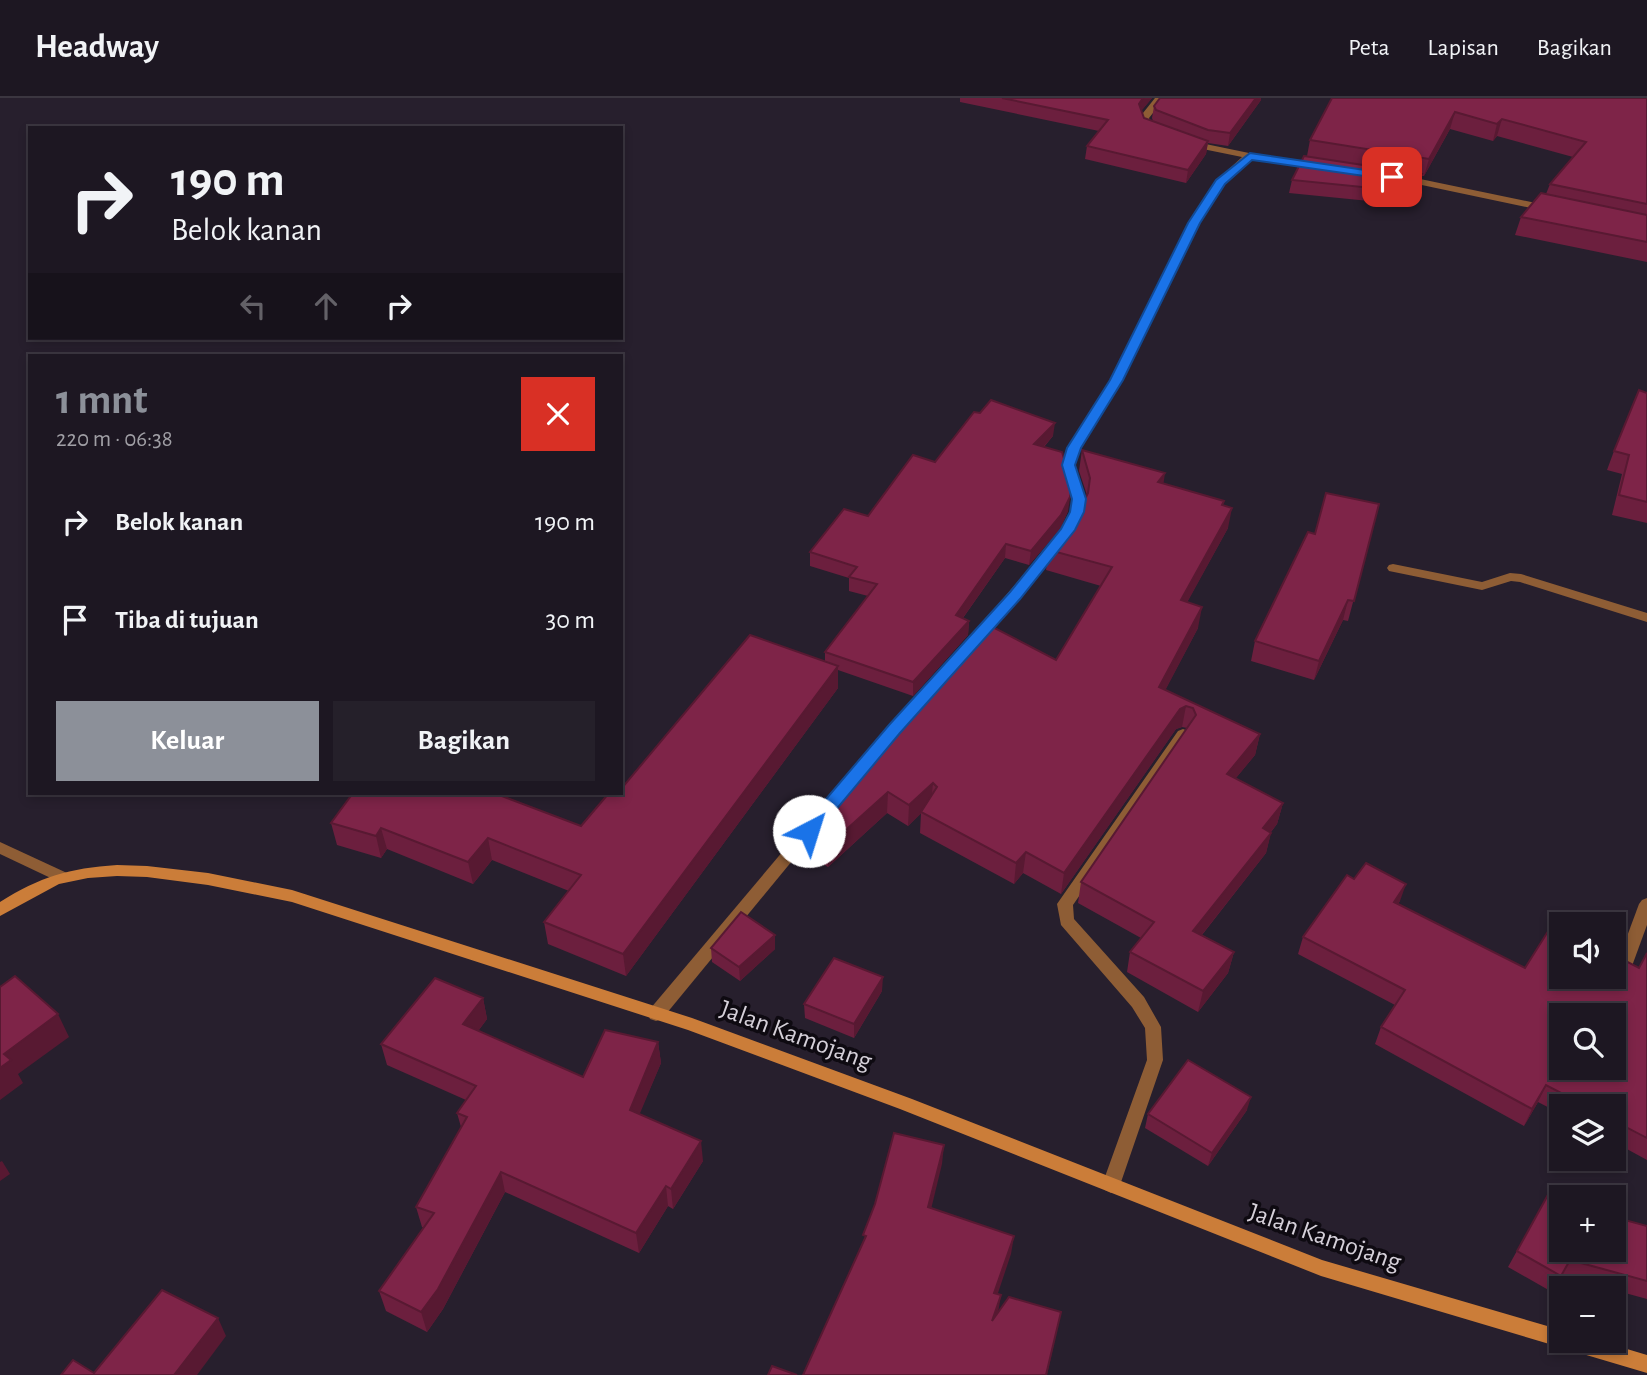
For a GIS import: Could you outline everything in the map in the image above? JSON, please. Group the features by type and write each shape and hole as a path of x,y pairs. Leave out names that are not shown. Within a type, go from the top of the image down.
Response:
{"main road":[{"name":"Jalan Kamojang","path":"0,909 62,877 94,872 182,875 229,881 292,896 428,938 819,1071 1321,1268 1549,1336"},
{"name":"Jalan Kamojang","path":"1608,1353 1647,1364"}],"street":[{"path":"1160,98 1144,118 1147,127 1177,140 1250,156 1326,167"},
{"path":"969,647 1015,596 1068,530 1077,512 1079,499 1069,465 1074,448 1116,380 1194,223 1220,182 1250,156"},
{"path":"1391,177 1567,212"},
{"path":"1393,568 1482,586 1510,577 1521,578 1647,618"},
{"path":"886,739 950,667"},
{"path":"1111,1185 1155,1060 1153,1027 1138,1002 1066,921 1065,904 1183,734"},
{"path":"656,1014 824,813"},
{"path":"0,848 62,877"},
{"path":"1626,961 1647,904"}],"building":[{"path":"1002,98 1143,98 1139,104 1144,118 1208,141 1188,170 1087,146 1108,120"},
{"path":"1160,98 1256,98 1230,133 1208,130 1156,110 1154,106"},
{"path":"1332,98 1647,98 1647,204 1550,184 1586,142 1502,119 1497,124 1455,112 1429,159 1310,140"},
{"path":"1304,156 1422,174 1412,192 1292,180"},
{"path":"1541,193 1647,215 1647,242 1521,217"},
{"path":"1639,390 1647,393 1647,502 1619,495 1629,455 1614,451"},
{"path":"991,400 1055,423 1034,444 1062,452 1072,485 1070,497 1061,515 1031,551 1006,544 956,615 969,621 913,682 825,652 877,584 849,577 857,567 810,552 844,509 868,516 913,455 935,462 974,412 980,413"},
{"path":"1082,450 1165,473 1158,482 1224,501 1222,505 1232,508 1181,600 1202,607 1159,687 1260,734 1227,774 1283,803 1263,828 1271,833 1193,931 1234,952 1203,991 1130,952 1154,922 1081,882 1196,715 1193,708 1186,706 1180,709 1064,873 1026,852 1016,863 921,812 937,787 933,783 909,805 888,792 828,846 803,831 874,747 941,685 931,681 985,623 1056,660 1112,567 1049,550 1077,515 1088,493 1090,478"},
{"path":"1326,493 1379,504 1354,601 1348,600 1319,661 1255,641 1308,532 1315,534"},
{"path":"750,635 838,666 623,954 544,922 581,875 488,838 468,862 381,828 376,836 331,823 352,795 499,795 581,826 607,795 623,795 623,787"},
{"path":"1366,863 1406,884 1394,902 1525,968 1549,930 1549,989 1626,989 1626,961 1639,968 1647,953 1647,1138 1626,1127 1626,1094 1563,1094 1546,1085 1532,1109 1381,1027 1405,990 1303,937 1347,875 1354,879"},
{"path":"741,912 775,935 739,967 711,948"},
{"path":"834,958 883,977 854,1024 804,1004"},
{"path":"15,976 58,1014 4,1054 11,1060 0,1068 0,987"},
{"path":"435,978 483,998 463,1024 583,1077 605,1030 658,1042 630,1110 701,1141 671,1189 666,1186 636,1233 501,1172 438,1289 421,1312 379,1291 434,1213 416,1207 467,1117 457,1113 476,1086 381,1044"},
{"path":"1188,1060 1251,1097 1212,1153 1148,1114"},
{"path":"894,1133 944,1145 928,1207 1014,1236 994,1293 1001,1295 992,1321 1009,1297 1061,1312 1046,1375 803,1375 866,1236 863,1235 875,1204"},
{"path":"1549,1193 1549,1262 1569,1262 1561,1276 1517,1251"},
{"path":"1626,1220 1647,1226 1647,1281 1577,1262 1626,1262"},
{"path":"162,1290 218,1318 174,1375 61,1375 73,1360 94,1373"},
{"path":"772,1366 797,1375 768,1375"}],"route":[{"path":"809,831 894,729 1015,596 1068,530 1077,512 1079,499 1069,465 1074,448 1116,380 1194,223 1220,182 1250,156 1392,177"}]}
